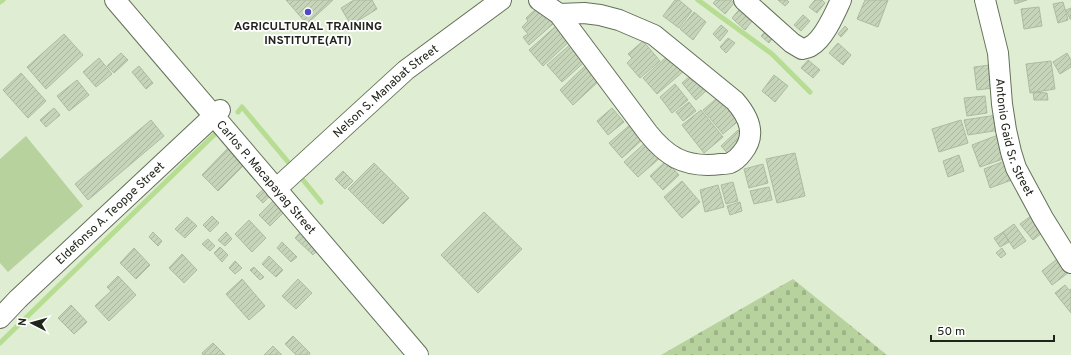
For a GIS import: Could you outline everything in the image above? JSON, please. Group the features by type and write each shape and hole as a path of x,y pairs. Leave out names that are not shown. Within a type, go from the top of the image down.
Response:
{"street":[{"name":"Carlos P. Macapayag Street","path":"115,0 217,113 276,189 418,355"},
{"name":"Nelson S. Manabat Street","path":"276,189 406,70 501,0"},
{"path":"539,0 559,14 658,145 675,157 702,165 730,163 738,158 745,150 749,142 750,132 748,121 742,109 735,101 654,36 619,20 600,15 584,13 559,14"},
{"path":"744,0 792,43 802,49 811,47 820,38 830,24 841,0"},
{"name":"Antonio Gaid Sr. Street","path":"985,0 998,53 1002,104 1006,130 1016,168 1071,263"},
{"name":"Eldefonso A. Teoppe Street","path":"0,318 18,299 217,113"}],"green space":[{"path":"26,136 83,206 8,272 0,263 0,159"},
{"path":"793,279 887,355 661,355"}],"building":[{"name":"AGRICULTURAL TRAINING INSTITUTE(ATI)","path":"286,0 333,0 307,24"},
{"path":"354,0 372,0 377,9 351,25 341,8"},
{"path":"675,0 679,0 692,11 679,28 663,16"},
{"path":"716,0 731,0 734,3 725,14 713,3"},
{"path":"778,0 787,0 789,2 785,6"},
{"path":"815,0 822,0 825,3 817,13 809,7"},
{"path":"865,0 888,0 878,27 857,19"},
{"path":"1014,0 1027,0 1015,4"},
{"path":"1063,2 1068,20 1058,23 1053,4"},
{"path":"743,5 756,16 745,30 732,18"},
{"path":"538,7 553,24 529,45 523,37 528,34 522,27 528,21 526,18"},
{"path":"1039,7 1042,26 1024,29 1021,9"},
{"path":"1071,8 1071,19 1070,19 1066,10"},
{"path":"694,12 706,22 693,40 680,29"},
{"path":"803,15 810,21 801,31 794,25"},
{"path":"557,25 571,40 543,66 529,50"},
{"path":"721,25 728,31 720,41 713,34"},
{"path":"845,26 848,29 841,37 838,34"},
{"path":"768,29 775,35 769,43 761,36"},
{"path":"64,34 83,55 46,89 27,67"},
{"path":"728,38 735,43 726,53 720,47"},
{"path":"643,41 660,61 640,78 627,63 632,58 628,54"},
{"path":"573,42 588,59 562,82 547,65"},
{"path":"838,43 851,55 843,65 829,53"},
{"path":"121,53 128,60 114,73 107,66"},
{"path":"671,53 685,70 657,94 643,78"},
{"path":"1067,53 1071,60 1071,67 1060,74 1053,62"},
{"path":"99,58 112,74 96,87 83,72"},
{"path":"808,60 820,70 813,78 801,68"},
{"path":"1051,61 1055,89 1030,93 1026,64"},
{"path":"587,64 601,79 573,105 560,90"},
{"path":"990,65 993,88 977,90 974,67"},
{"path":"139,66 153,83 146,89 132,72"},
{"path":"21,73 46,101 28,118 3,90"},
{"path":"774,75 788,86 775,102 762,91"},
{"path":"689,77 692,81 696,77 707,90 696,100 682,83"},
{"path":"77,80 89,95 69,111 57,96"},
{"path":"675,84 688,100 672,113 660,97"},
{"path":"1033,92 1047,93 1048,100 1034,100"},
{"path":"722,94 742,118 723,134 703,110"},
{"path":"985,96 987,113 967,116 964,98"},
{"path":"689,102 696,111 683,121 676,112"},
{"path":"54,108 60,115 46,127 40,120"},
{"path":"612,108 624,122 608,135 597,121"},
{"path":"701,110 723,137 704,153 682,125"},
{"path":"997,115 1000,130 968,135 964,120"},
{"path":"151,120 164,136 88,200 75,184"},
{"path":"961,120 968,143 939,152 932,129"},
{"path":"631,124 643,139 622,158 609,143"},
{"path":"738,130 747,140 730,156 721,146"},
{"path":"998,135 1006,158 980,167 972,145"},
{"path":"647,141 661,157 638,177 624,162"},
{"path":"230,146 246,163 218,191 202,175"},
{"path":"795,153 805,196 777,203 766,159"},
{"path":"959,155 964,171 948,177 943,161"},
{"path":"1010,159 1017,178 990,188 984,169"},
{"path":"666,161 679,175 663,190 650,176"},
{"path":"374,163 409,198 383,224 348,189"},
{"path":"763,164 768,183 749,188 744,169"},
{"path":"343,171 353,181 345,189 335,179"},
{"path":"682,181 700,202 682,218 664,197"},
{"path":"733,182 738,201 726,204 721,185"},
{"path":"268,185 274,191 263,203 256,196"},
{"path":"718,185 724,207 705,212 700,190"},
{"path":"769,187 772,200 754,204 750,191"},
{"path":"274,200 285,211 270,226 259,215"},
{"path":"740,202 742,211 730,215 727,206"},
{"path":"484,212 522,249 478,293 441,255"},
{"path":"1035,213 1047,229 1033,240 1020,224"},
{"path":"212,216 219,223 210,232 203,225"},
{"path":"187,217 197,226 185,238 175,229"},
{"path":"249,220 266,238 252,252 235,234"},
{"path":"1014,224 1026,241 1014,249 1003,232"},
{"path":"303,229 321,247 313,255 295,238"},
{"path":"153,232 162,241 158,246 149,237"},
{"path":"226,232 232,239 225,246 218,240"},
{"path":"1003,232 1009,242 1000,247 994,238"},
{"path":"208,239 215,246 210,251 202,244"},
{"path":"282,242 297,257 291,262 277,248"},
{"path":"220,247 228,255 222,262 214,253"},
{"path":"134,248 150,265 136,279 120,263"},
{"path":"1002,248 1006,254 1001,258 996,253"},
{"path":"182,254 197,270 184,283 169,268"},
{"path":"269,256 283,270 276,277 262,264"},
{"path":"1057,259 1068,273 1052,285 1042,271"},
{"path":"235,261 242,268 235,274 229,268"},
{"path":"254,267 264,277 260,280 250,270"},
{"path":"118,276 136,295 109,321 95,306 111,291 107,287"},
{"path":"242,279 265,306 249,320 226,294"},
{"path":"298,279 312,293 296,309 282,296"},
{"path":"1065,285 1069,290 1071,289 1071,313 1055,293"},
{"path":"71,305 87,322 74,334 58,318"},
{"path":"293,336 310,353 309,355 296,355 285,344"},
{"path":"213,343 225,355 203,355 202,353"},
{"path":"273,346 282,355 264,355"}],"waterway":[{"path":"698,0 772,54 810,92"},
{"path":"238,112 242,107 294,169"},
{"path":"0,343 217,132"},
{"path":"299,175 321,202"}],"place":[{"name":"AGRICULTURAL TRAINING INSTITUTE(ATI)","path":"308,12"}]}
